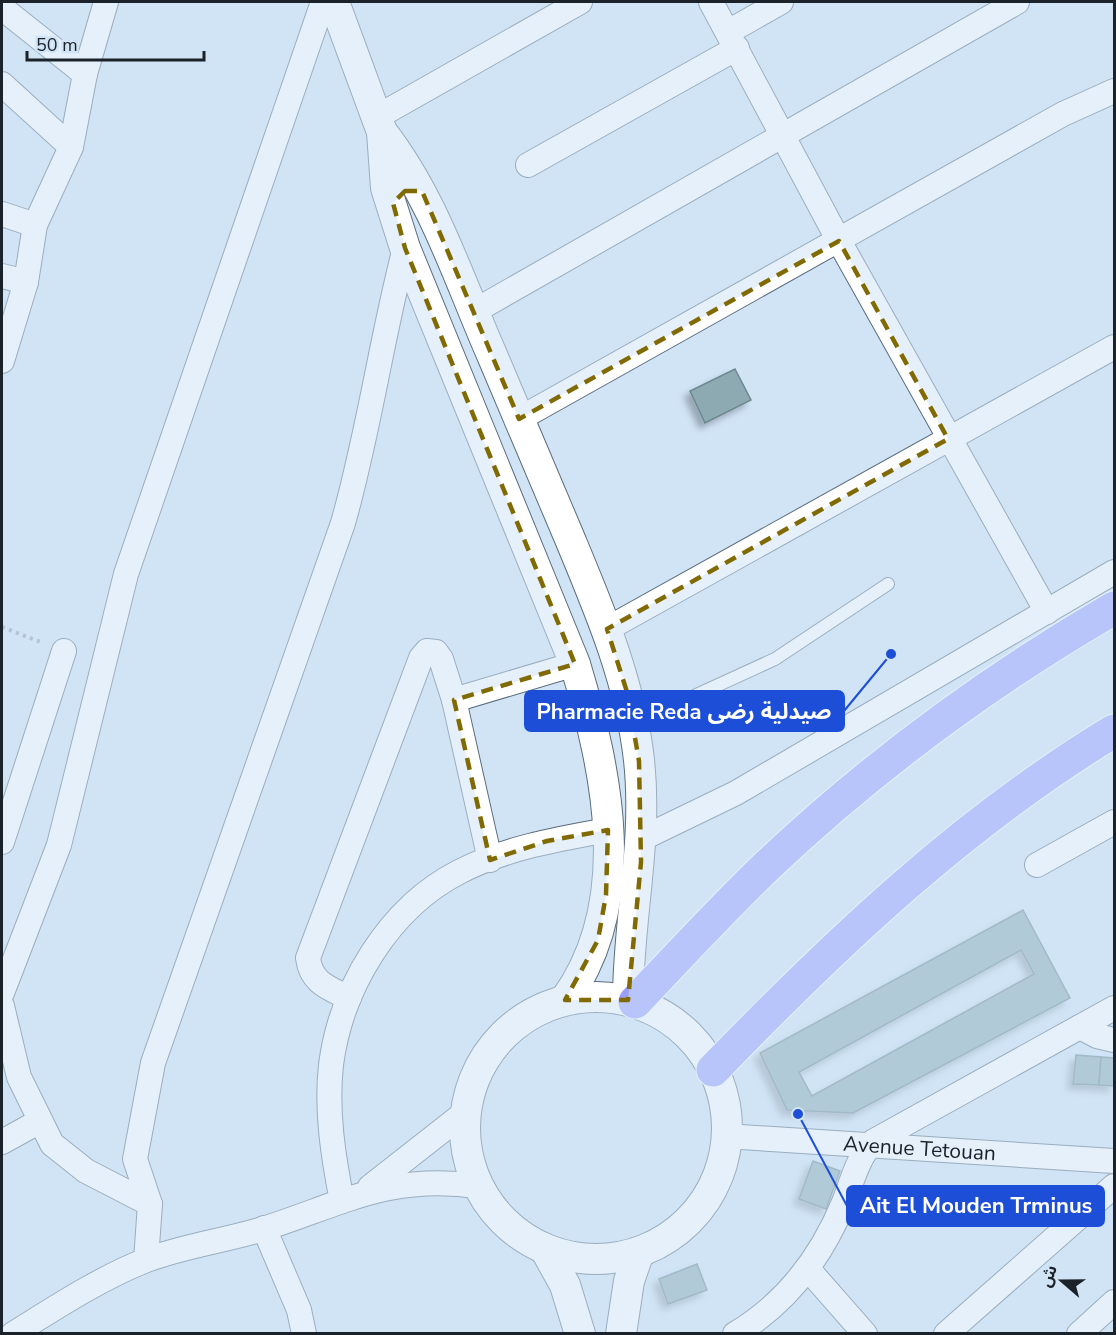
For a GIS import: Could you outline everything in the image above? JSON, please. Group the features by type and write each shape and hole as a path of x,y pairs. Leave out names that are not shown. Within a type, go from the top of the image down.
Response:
{"highway":[{"path":"632,1001 733,898 861,784 971,699 1114,608"},
{"path":"713,1070 852,931 914,877 1033,785 1114,730"}],"street":[{"path":"2,361 26,282 35,225 71,147 84,74 106,2"},
{"path":"2,993 59,845 126,574 322,2"},
{"path":"334,2 379,124 386,188 392,212 575,664 600,755 608,830 603,917 589,961 565,1000"},
{"path":"379,124 580,2"},
{"path":"711,2 948,439 1047,612"},
{"path":"528,165 733,40 781,2"},
{"path":"473,312 1017,2"},
{"path":"2,5 7,12 84,74"},
{"path":"2,84 71,147"},
{"path":"519,418 1063,114 1114,91"},
{"path":"379,124 422,191 607,629 627,692 639,761 641,839 638,886 629,954 632,1001"},
{"path":"392,212 398,196 405,191 422,191"},
{"path":"4,208 35,225"},
{"path":"146,1260 150,1204 135,1159 153,1064 343,523 365,442 387,324 405,248"},
{"path":"2,276 26,282"},
{"path":"607,629 1114,347"},
{"path":"641,839 735,793 1114,572"},
{"path":"2,842 64,651"},
{"path":"350,998 320,984 313,977 308,958 421,658 427,651 436,652 441,659 454,700 490,860"},
{"path":"454,700 575,664"},
{"path":"1037,865 1114,822"},
{"path":"352,1196 331,1134 330,1100 335,1043 350,998 374,951 410,906 452,876 490,860 547,841 608,830"},
{"path":"607,996 632,1001 660,1013 681,1028 699,1047 713,1070 721,1091 725,1136 718,1170 699,1208 682,1226 662,1241 639,1252 615,1258 591,1260 567,1257 524,1238 506,1224 490,1206 478,1186 470,1162 466,1137 467,1111 475,1080 489,1052 510,1029 536,1011 565,1000 607,996"},
{"path":"2,1006 19,1077 52,1144 86,1171 150,1204"},
{"path":"735,1334 771,1310 808,1269 833,1226 869,1146 885,1134 1114,1008"},
{"path":"1080,1027 1097,1036 1114,1040"},
{"path":"352,1196 467,1111"},
{"path":"2,1142 40,1121"},
{"name":"Avenue Tetouan","path":"725,1136 1114,1161"},
{"path":"13,1334 113,1276 146,1260 264,1228 352,1196 423,1182 478,1186"},
{"path":"946,1334 1114,1186"},
{"path":"264,1228 299,1310 304,1334"},
{"path":"545,1249 565,1285 579,1332 604,1324 621,1332 629,1281 639,1252"},
{"path":"808,1269 866,1334"},
{"path":"1079,1334 1114,1302"}],"lane":[{"path":"633,724 775,659 888,584"}],"highlighted area":[{"path":"405,191 422,191 519,419 839,241 948,439 607,629 627,692 639,761 641,862 628,1000 565,1000 598,940 606,895 608,830 547,841 490,860 454,700 575,664 405,248 393,203"}],"building":[{"path":"735,369 751,400 705,423 690,391"},
{"path":"1023,910 1070,998 853,1113 787,1110 760,1053","holes":["1021,950 1034,974 812,1096 799,1072"]},
{"path":"1076,1055 1101,1057 1099,1085 1073,1084"},
{"path":"1101,1057 1114,1058 1114,1086 1099,1085"},
{"path":"813,1161 840,1171 826,1209 799,1199"},
{"path":"697,1264 707,1290 668,1304 659,1279"}],"place":[{"name":"Pharmacie Reda صيدلية رضى","path":"891,654"},
{"name":"Ait El Mouden Trminus","path":"798,1114"}]}
